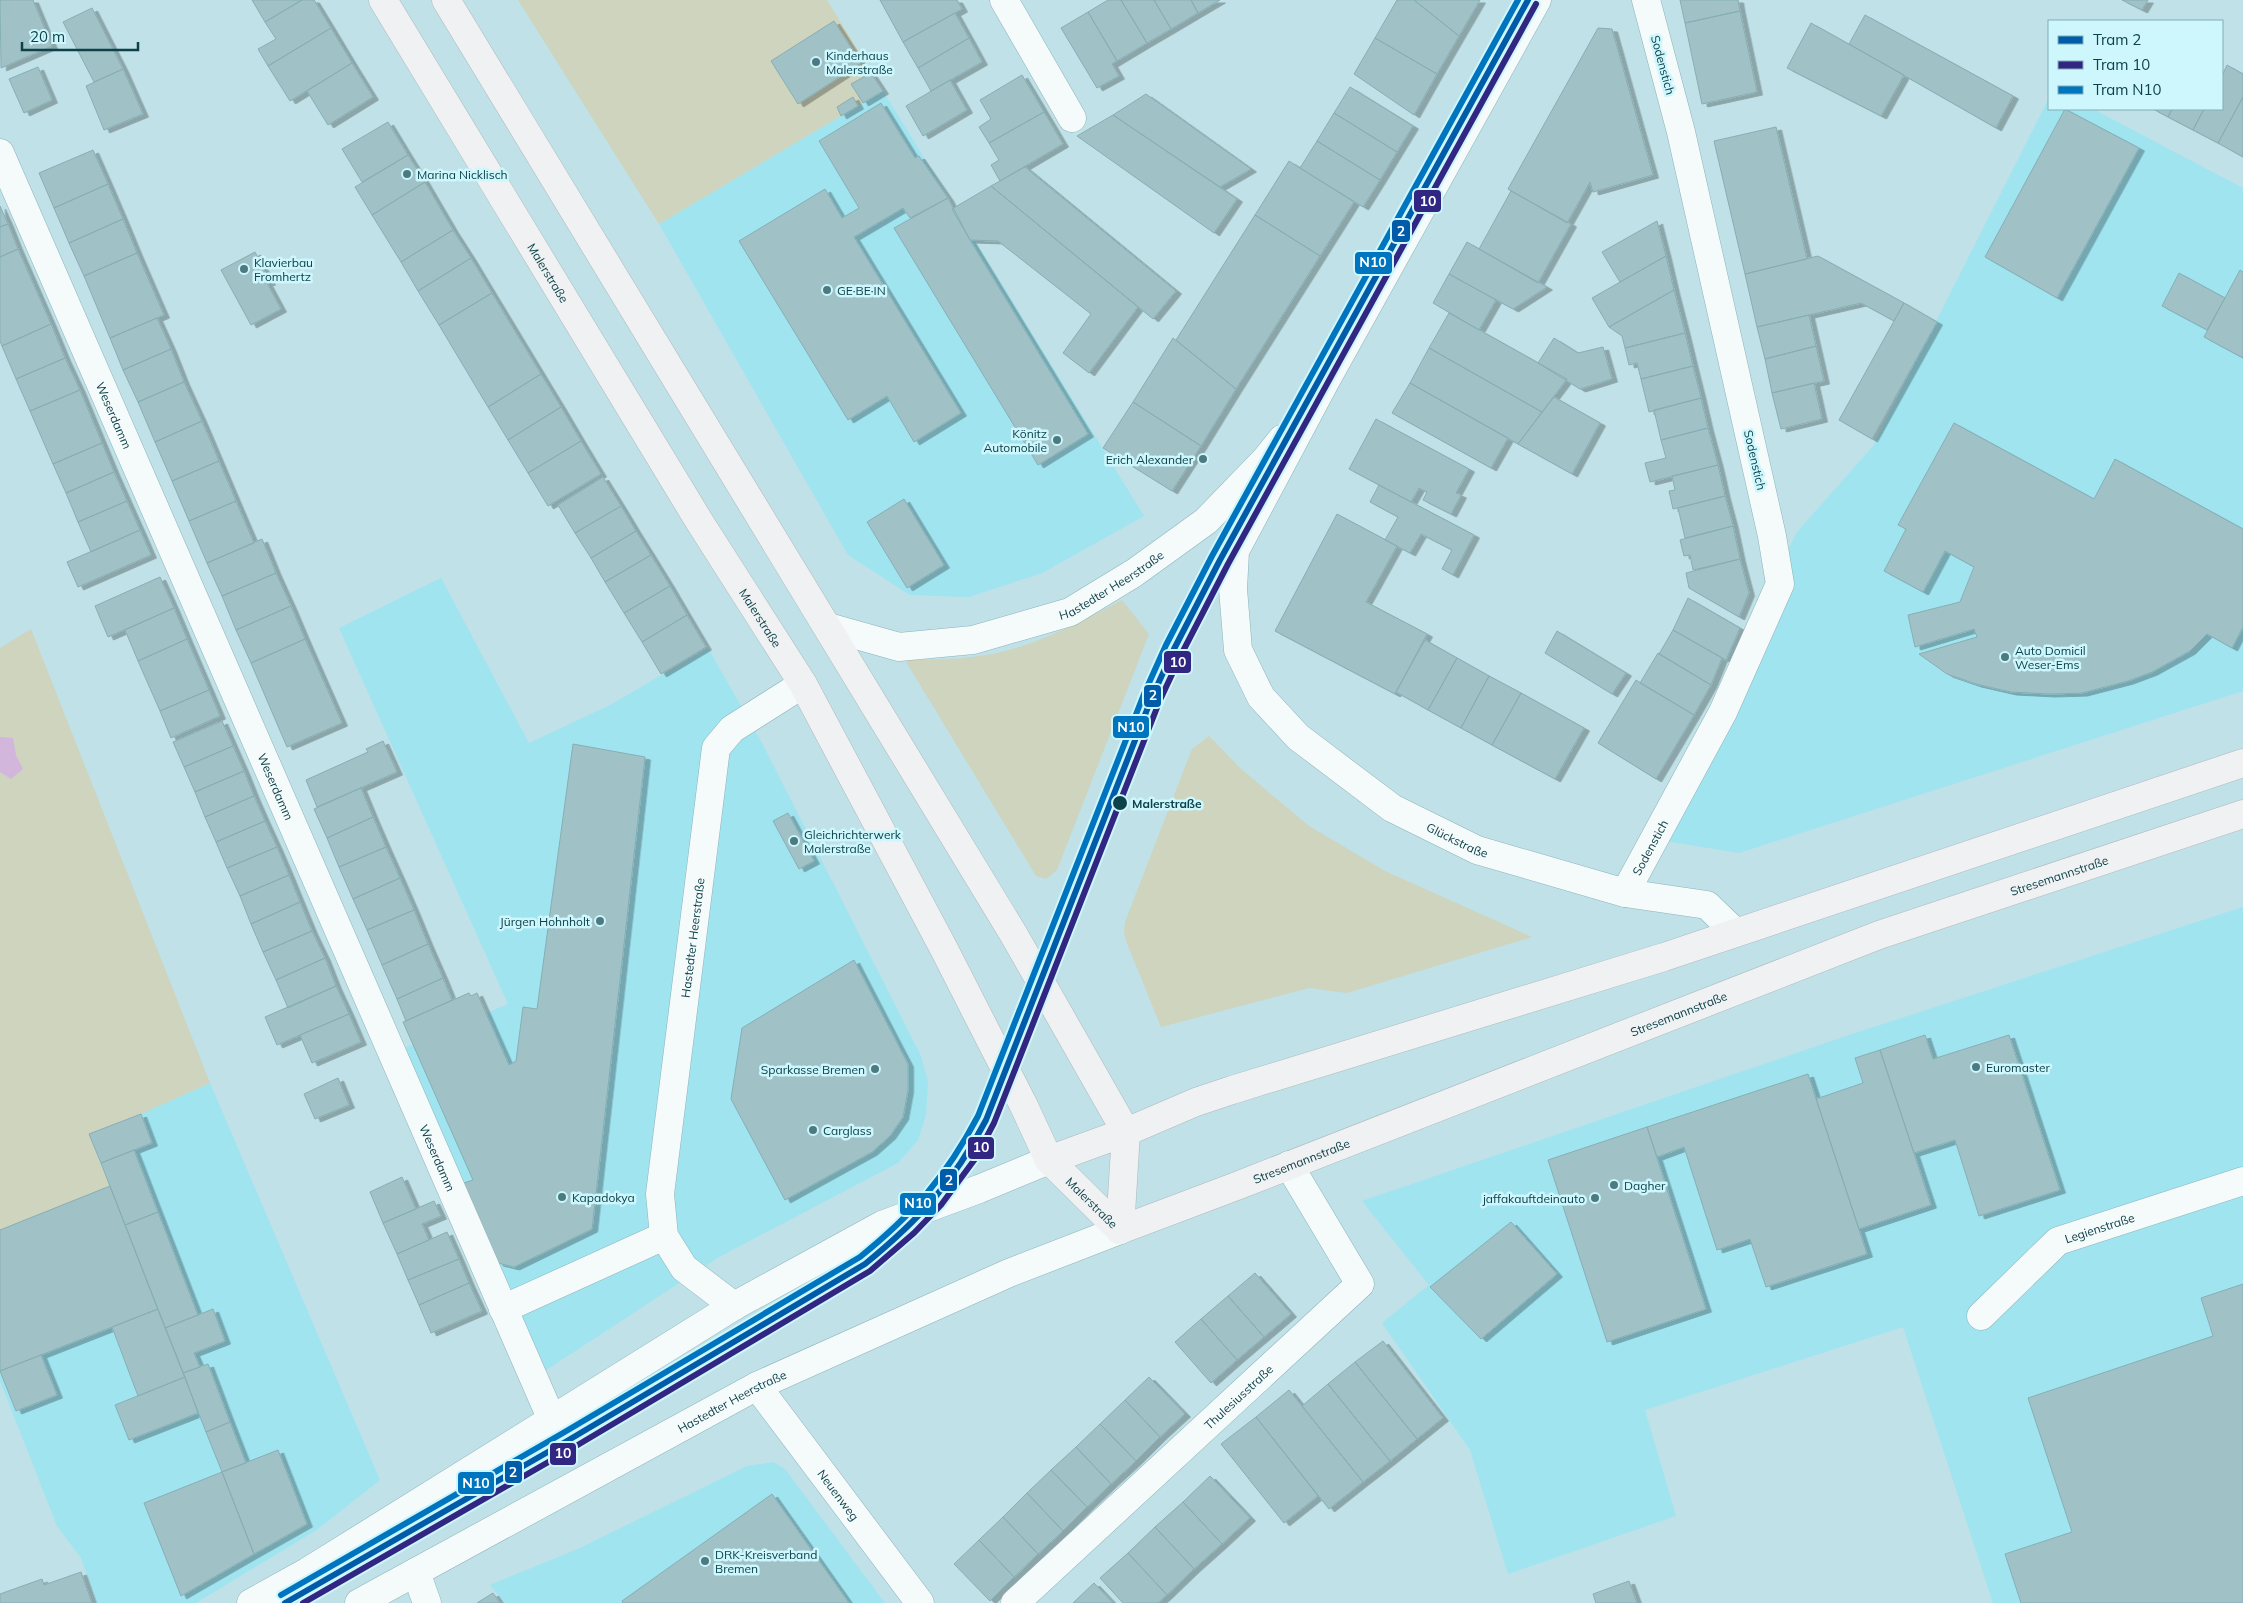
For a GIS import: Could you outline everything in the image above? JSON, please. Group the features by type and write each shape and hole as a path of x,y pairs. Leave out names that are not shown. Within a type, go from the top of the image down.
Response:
{"main road":[{"name":"Malerstraße","path":"383,0 699,520 803,684 944,948 1024,1104 1049,1160 1120,1230"},
{"path":"446,0 1014,935 1126,1132"},
{"path":"1049,1160 1126,1132 1196,1102 1232,1090 1654,960 2243,763"},
{"name":"Stresemannstraße","path":"1120,1230 1879,934 2243,814"},
{"name":"Malerstraße","path":"1120,1230 1126,1132"}],"street":[{"name":"Hastedter Heerstraße","path":"1238,650 1233,589 1235,551 1325,382 1537,0"},
{"name":"Sodenstich","path":"1625,893 1723,712 1780,584 1772,536 1683,142 1646,0"},
{"path":"1005,1 1072,118"},
{"name":"Weserdamm","path":"0,153 552,1420"},
{"name":"Hastedter Heerstraße","path":"828,627 899,647 973,640 1070,612 1134,573 1206,520 1266,459 1325,382"},
{"name":"Glückstraße","path":"1238,650 1260,697 1298,738 1392,808 1477,850 1625,893 1707,905 1735,932"},
{"name":"Hastedter Heerstraße","path":"734,1306 684,1268 664,1236 660,1194 716,748 732,729 803,684"},
{"path":"251,1603 307,1572 734,1306 882,1225 979,1189 1049,1160"},
{"name":"Thulesiusstraße","path":"1015,1603 1360,1284 1289,1165"},
{"name":"Legienstraße","path":"1981,1316 2058,1241 2243,1181"},
{"name":"Hastedter Heerstraße","path":"359,1603 757,1386 1009,1273 1120,1230"},
{"path":"503,1309 664,1236"},
{"name":"Neuenweg","path":"757,1386 920,1603"},
{"path":"416,1572 427,1603"}],"shaded area":[{"path":"883,91 1144,516 1042,573 969,597 910,595 848,555 659,224"},
{"path":"2048,100 2048,110 2095,110 2243,188 2243,691 1739,853 1646,838 1797,532 1873,446"},
{"path":"441,578 529,743 610,705 708,648 762,743 921,1056 928,1082 926,1115 918,1140 898,1163 719,1257 534,1378 395,1052 508,1004 339,628"},
{"path":"0,737 13,738 16,755 23,769 11,779 0,772"},
{"path":"2243,907 2243,1603 1993,1603 1903,1327 1645,1410 1676,1516 1508,1574 1470,1450 1382,1323 1429,1285 1362,1201 1846,1036"},
{"path":"210,1083 380,1480 318,1529 196,1603 97,1603 81,1558 57,1526 0,1381 0,1230 109,1186 89,1134 141,1114"},
{"path":"773,1462 785,1469 885,1603 505,1603 490,1585 580,1548 747,1466"}],"green space":[{"path":"518,0 827,0 883,91 659,224"},
{"path":"1122,600 1149,634 1057,870 1046,879 1036,876 905,660 972,657 1009,650 1053,634"},
{"path":"31,629 210,1083 141,1114 89,1134 110,1186 0,1230 0,648"},
{"path":"1209,736 1240,768 1309,826 1385,871 1532,937 1347,993 1309,988 1161,1027 1126,941 1124,932 1125,922 1192,749"}],"building":[{"path":"0,0 33,0 52,46 1,68"},
{"path":"252,0 302,0 265,22"},
{"path":"302,0 314,0 331,28 268,66 258,49 276,39 265,22"},
{"path":"880,0 957,0 962,9 903,42"},
{"path":"1108,0 1121,0 1147,43 1117,61 1088,12"},
{"path":"1121,0 1154,0 1171,29 1147,43"},
{"path":"1154,0 1191,0 1198,13 1171,29"},
{"path":"1191,0 1220,0 1198,13"},
{"path":"1397,0 1414,0 1459,36 1437,74 1375,38"},
{"path":"1414,0 1480,0 1459,36"},
{"path":"1680,0 1738,0 1740,11 1685,23"},
{"path":"2122,0 2148,0 2142,10"},
{"path":"92,8 123,69 94,82 63,22"},
{"path":"1740,11 1757,92 1702,104 1685,23"},
{"path":"1088,12 1117,61 1112,64 1119,76 1097,88 1061,28"},
{"path":"955,13 969,38 918,68 903,42"},
{"path":"1865,15 2013,96 1996,128 1849,44"},
{"name":"Kinderhaus Malerstraße","path":"834,21 861,63 798,104 771,61"},
{"path":"1811,23 1904,75 1881,116 1787,68"},
{"path":"331,28 352,63 290,101 268,66"},
{"path":"1598,28 1612,29 1653,175 1593,192 1590,182 1567,223 1508,189"},
{"path":"969,38 982,62 931,91 918,68"},
{"path":"1375,38 1437,74 1414,115 1354,74"},
{"path":"352,63 373,97 328,125 307,91"},
{"path":"2227,65 2243,74 2243,97 2218,143 2193,130 2203,110 2223,110 2223,74"},
{"path":"38,67 52,100 24,113 9,79"},
{"path":"123,69 143,114 104,130 86,86"},
{"path":"871,73 883,91 863,103 851,84"},
{"path":"1022,75 1044,112 989,143 979,127 991,119 980,100"},
{"path":"950,80 967,110 923,136 906,106"},
{"path":"1350,87 1413,126 1397,152 1334,113"},
{"path":"1146,94 1251,169 1220,187 1113,115"},
{"path":"853,97 858,106 841,116 837,107"},
{"path":"2243,97 2243,157 2218,143"},
{"name":"GE·BE·IN","path":"881,103 915,158 919,156 948,198 910,218 903,208 854,237 961,413 914,442 887,396 848,420 739,241 825,189 842,218 859,208 819,141"},
{"path":"2064,110 2139,148 2057,298 1985,257"},
{"path":"2155,110 2172,110 2168,117"},
{"path":"2172,110 2203,110 2193,130 2168,117"},
{"path":"1044,112 1063,144 1000,181 991,165 999,160 989,143"},
{"path":"1334,113 1397,152 1380,180 1317,141"},
{"path":"1113,115 1237,199 1214,233 1077,136"},
{"path":"388,122 408,155 362,182 342,149"},
{"path":"1776,127 1807,259 1745,274 1714,141"},
{"path":"1317,141 1380,180 1363,207 1300,168"},
{"path":"93,150 108,184 54,208 39,173"},
{"path":"408,155 425,182 372,215 355,187"},
{"path":"1289,161 1354,202 1320,256 1255,215"},
{"path":"1025,167 1176,291 1153,319 991,186"},
{"path":"425,182 453,230 401,262 372,215"},
{"path":"108,184 123,219 69,243 54,208"},
{"path":"991,186 1138,307 1089,373 1063,353 1091,314 998,241 970,240 952,209"},
{"path":"1511,191 1571,224 1538,283 1479,249"},
{"path":"948,198 970,240 1088,434 1038,465 894,228"},
{"path":"0,206 8,224 0,227"},
{"path":"1255,215 1320,256 1236,389 1176,340"},
{"path":"123,219 137,253 84,276 69,243"},
{"path":"1657,221 1666,256 1620,282 1602,252"},
{"path":"8,224 18,249 0,257 0,227"},
{"path":"453,230 471,258 418,291 401,262"},
{"path":"1467,242 1547,287 1513,309 1449,274"},
{"path":"18,249 51,324 2,346 0,341 0,257"},
{"path":"255,252 270,282 267,283 281,309 251,325 221,270"},
{"path":"137,253 164,315 110,338 84,276"},
{"path":"1666,256 1674,290 1609,327 1592,298"},
{"path":"1818,256 1904,303 1894,321 1861,303 1757,327 1745,274"},
{"path":"471,258 492,293 439,325 418,291"},
{"path":"2240,270 2243,272 2243,358 2204,337"},
{"path":"2179,273 2225,298 2207,330 2162,306"},
{"path":"1449,274 1496,300 1479,330 1433,303"},
{"path":"1674,290 1685,333 1625,348 1622,336 1609,327"},
{"path":"492,293 541,374 488,407 439,325"},
{"path":"1904,303 1937,322 1872,439 1839,420"},
{"path":"1449,313 1567,379 1542,412 1429,348"},
{"path":"1809,315 1816,346 1765,359 1757,327"},
{"path":"157,318 171,349 123,370 110,338"},
{"path":"51,324 65,358 16,379 2,346"},
{"path":"1685,333 1693,366 1641,379 1637,363 1629,365 1625,348"},
{"path":"1173,338 1236,389 1201,446 1133,402"},
{"path":"1554,338 1578,353 1603,347 1612,379 1580,389 1538,363"},
{"path":"1816,346 1824,381 1772,393 1765,359"},
{"path":"1429,348 1542,412 1518,444 1410,383"},
{"path":"171,349 184,382 138,402 123,370"},
{"path":"65,358 80,390 30,411 16,379"},
{"path":"1693,366 1701,398 1649,412 1641,379"},
{"path":"541,374 561,407 508,440 488,407"},
{"path":"184,382 202,421 155,442 138,402"},
{"path":"1410,383 1508,438 1491,468 1392,413"},
{"path":"1814,383 1822,419 1781,429 1772,393"},
{"path":"80,390 102,443 53,464 30,411"},
{"path":"1554,397 1600,423 1572,474 1518,444"},
{"path":"1701,398 1708,428 1661,440 1654,410"},
{"path":"1133,402 1201,446 1172,491 1103,448"},
{"path":"561,407 581,441 528,473 508,440"},
{"path":"1376,419 1469,469 1456,493 1461,495 1451,514 1423,500 1427,492 1419,488 1411,502 1349,469"},
{"path":"202,421 219,461 172,481 155,442"},
{"path":"1954,423 2094,499 2115,459 2243,529 2243,627 2232,648 2207,634 2190,651 2152,672 2128,681 2082,693 2050,694 2011,692 1976,684 1947,674 1919,654 1977,637 1974,629 1915,647 1908,615 1960,602 1974,567 1945,551 1923,592 1884,571 1906,529 1898,525"},
{"path":"1708,428 1718,465 1650,482 1645,463 1666,458 1661,440"},
{"path":"581,441 601,474 548,506 528,473"},
{"path":"102,443 114,472 66,493 53,464"},
{"path":"219,461 236,501 189,521 172,481"},
{"path":"1718,465 1725,496 1673,509 1669,491 1675,490 1672,476"},
{"path":"114,472 127,501 78,522 66,493"},
{"path":"603,477 621,506 575,533 558,505"},
{"path":"1379,485 1474,535 1453,575 1442,569 1452,550 1421,534 1410,553 1385,540 1398,517 1370,502"},
{"path":"1725,496 1733,526 1685,538 1678,508"},
{"path":"904,499 944,565 907,588 867,522"},
{"path":"127,501 140,530 91,552 78,522"},
{"path":"236,501 254,543 207,563 189,521"},
{"path":"621,506 636,531 591,558 575,533"},
{"path":"1337,514 1397,546 1366,602 1427,634 1395,694 1275,631"},
{"path":"1733,526 1740,559 1693,570 1690,555 1684,556 1680,540"},
{"path":"140,530 151,555 78,587 67,562"},
{"path":"636,531 651,555 605,582 591,558"},
{"path":"262,539 276,573 222,596 207,563"},
{"path":"651,555 670,586 624,613 605,582"},
{"path":"1740,559 1749,593 1739,617 1689,588 1686,573"},
{"path":"276,573 291,606 236,630 222,596"},
{"path":"160,577 174,608 108,637 95,606"},
{"path":"670,586 687,615 642,642 624,613"},
{"path":"1688,598 1740,628 1726,660 1673,630"},
{"path":"291,606 305,639 251,663 236,630"},
{"path":"174,608 187,639 138,661 125,630"},
{"path":"687,615 706,647 661,674 642,642"},
{"path":"1673,630 1722,658 1711,685 1659,654"},
{"path":"1557,631 1626,673 1612,694 1545,653"},
{"path":"187,639 209,690 160,711 138,661"},
{"path":"305,639 342,723 287,747 251,663"},
{"path":"1425,640 1457,658 1428,710 1396,692"},
{"path":"1658,653 1711,685 1694,715 1640,683"},
{"path":"1457,658 1489,676 1461,728 1428,710"},
{"path":"1489,676 1521,693 1492,745 1461,728"},
{"path":"1636,680 1694,715 1656,779 1598,743"},
{"path":"209,690 220,716 171,738 160,711"},
{"path":"1521,693 1584,728 1555,779 1492,745"},
{"path":"222,721 233,746 184,767 173,742"},
{"path":"383,741 397,772 317,807 306,780 368,752 366,749"},
{"path":"573,744 645,757 592,1229 514,1267 498,1263 458,1185 473,1180 403,1022 469,993 471,996 477,993 509,1065 516,1061 523,1007 537,1009"},
{"path":"233,746 244,771 195,792 184,767"},
{"path":"244,771 254,796 205,817 195,792"},
{"path":"361,788 373,817 327,838 314,809"},
{"path":"254,796 265,821 216,842 205,817"},
{"name":"Gleichrichterwerk Malerstraße","path":"788,813 814,861 799,869 773,821"},
{"path":"373,817 386,847 339,867 327,838"},
{"path":"265,821 277,847 227,868 216,842"},
{"path":"277,847 289,875 240,896 227,868"},
{"path":"386,847 400,878 353,899 339,867"},
{"path":"289,875 300,902 251,924 240,896"},
{"path":"400,878 414,910 367,930 353,899"},
{"path":"300,902 312,931 263,952 251,924"},
{"path":"414,910 428,944 382,965 367,930"},
{"path":"312,931 325,958 276,980 263,952"},
{"path":"428,944 443,978 397,999 382,965"},
{"path":"325,958 336,986 288,1008 276,980"},
{"path":"854,960 908,1064 908,1090 903,1117 890,1136 872,1152 785,1200 731,1099 742,1028"},
{"path":"443,978 452,1000 406,1021 397,999"},
{"path":"336,986 349,1014 277,1045 265,1017"},
{"path":"349,1014 361,1042 312,1063 300,1035"},
{"path":"1925,1035 1933,1059 2009,1035 2060,1190 1979,1216 1955,1140 1914,1153 1880,1050"},
{"path":"1880,1050 1931,1205 1859,1229 1816,1099 1863,1083 1855,1058"},
{"path":"1808,1074 1867,1254 1766,1287 1750,1239 1717,1250 1684,1147 1657,1157 1647,1127"},
{"path":"338,1078 349,1105 315,1119 304,1094"},
{"path":"141,1114 152,1143 101,1163 89,1134"},
{"path":"1647,1127 1706,1309 1607,1342 1548,1160"},
{"path":"134,1150 158,1212 125,1225 101,1163"},
{"path":"402,1177 416,1209 383,1223 370,1192"},
{"path":"110,1186 158,1309 0,1371 0,1230"},
{"path":"434,1201 441,1216 422,1224 429,1240 397,1254 383,1223"},
{"path":"158,1212 198,1315 165,1328 125,1225"},
{"path":"1511,1222 1557,1274 1481,1339 1430,1287"},
{"path":"447,1232 459,1259 408,1280 397,1254"},
{"path":"459,1259 469,1283 419,1305 408,1280"},
{"path":"1255,1273 1291,1314 1264,1337 1228,1296"},
{"path":"469,1283 482,1311 431,1333 419,1305"},
{"path":"2243,1284 2243,1603 2021,1603 2005,1554 2072,1532 2028,1398 2213,1336 2201,1298"},
{"path":"1228,1296 1264,1337 1237,1360 1201,1319"},
{"path":"158,1309 185,1377 138,1396 112,1327"},
{"path":"213,1309 225,1341 194,1353 200,1367 183,1373 165,1328"},
{"path":"1201,1319 1237,1360 1211,1383 1175,1342"},
{"path":"1383,1341 1443,1418 1417,1439 1355,1362"},
{"path":"41,1355 57,1395 16,1411 0,1371"},
{"path":"1355,1362 1417,1439 1390,1461 1328,1384"},
{"path":"208,1364 230,1422 206,1432 183,1373"},
{"path":"185,1377 198,1413 129,1440 115,1405"},
{"path":"1149,1377 1185,1414 1160,1437 1125,1400"},
{"path":"1328,1384 1390,1461 1363,1482 1302,1406"},
{"path":"1289,1390 1363,1482 1329,1509 1256,1417"},
{"path":"1125,1400 1160,1437 1136,1461 1100,1424"},
{"path":"1256,1417 1318,1496 1284,1523 1221,1444"},
{"path":"230,1422 246,1463 222,1472 206,1432"},
{"path":"1100,1424 1136,1461 1111,1484 1076,1447"},
{"path":"1076,1447 1111,1484 1087,1507 1051,1470"},
{"path":"278,1450 307,1524 254,1554 222,1472"},
{"path":"1051,1470 1087,1507 1063,1531 1027,1493"},
{"path":"222,1472 254,1554 181,1596 144,1503"},
{"path":"1210,1476 1250,1518 1222,1544 1183,1502"},
{"path":"1027,1493 1063,1531 1038,1554 1003,1517"},
{"path":"772,1494 849,1603 623,1603 622,1601"},
{"path":"1183,1502 1222,1544 1194,1569 1155,1527"},
{"path":"1003,1517 1038,1554 1014,1577 979,1540"},
{"path":"1155,1527 1194,1569 1167,1595 1128,1553"},
{"path":"979,1540 1014,1577 990,1601 954,1564"},
{"path":"1128,1553 1167,1595 1158,1603 1123,1603 1100,1578"},
{"path":"81,1572 92,1603 0,1603 0,1594 42,1579 44,1585"},
{"path":"1629,1581 1637,1603 1596,1603 1593,1594"},
{"path":"1094,1583 1113,1603 1073,1603"},
{"path":"493,1593 500,1603 477,1603"}],"tram line":[{"name":"N10","path":"281,1595 563,1433 860,1257 912,1210 941,1176 954,1158 978,1116 1144,694 1166,645 1212,556 1518,0"},
{"name":"2","path":"285,1603 567,1441 865,1264 919,1215 948,1181 961,1163 986,1120 1152,697 1174,649 1220,560 1528,0"},
{"name":"10","path":"303,1603 571,1449 870,1271 914,1233 941,1205 975,1159 994,1123 1160,700 1182,653 1228,564 1536,4"}],"place":[{"name":"Kinderhaus Malerstraße","path":"816,62"},
{"name":"Marina Nicklisch","path":"407,174"},
{"name":"Klavierbau Fromhertz","path":"244,269"},
{"name":"GE·BE·IN","path":"827,290"},
{"name":"Könitz Automobile","path":"1057,440"},
{"name":"Erich Alexander","path":"1203,459"},
{"name":"Auto Domicil Weser-Ems","path":"2005,657"},
{"name":"Malerstraße","path":"1120,803"},
{"name":"Gleichrichterwerk Malerstraße","path":"794,841"},
{"name":"Jürgen Hohnholt","path":"600,921"},
{"name":"Euromaster","path":"1976,1067"},
{"name":"Sparkasse Bremen","path":"875,1069"},
{"name":"Carglass","path":"813,1130"},
{"name":"Dagher","path":"1614,1185"},
{"name":"Kapadokya","path":"562,1197"},
{"name":"jaffakauftdeinauto","path":"1595,1198"},
{"name":"DRK-Kreisverband Bremen","path":"705,1561"}]}
